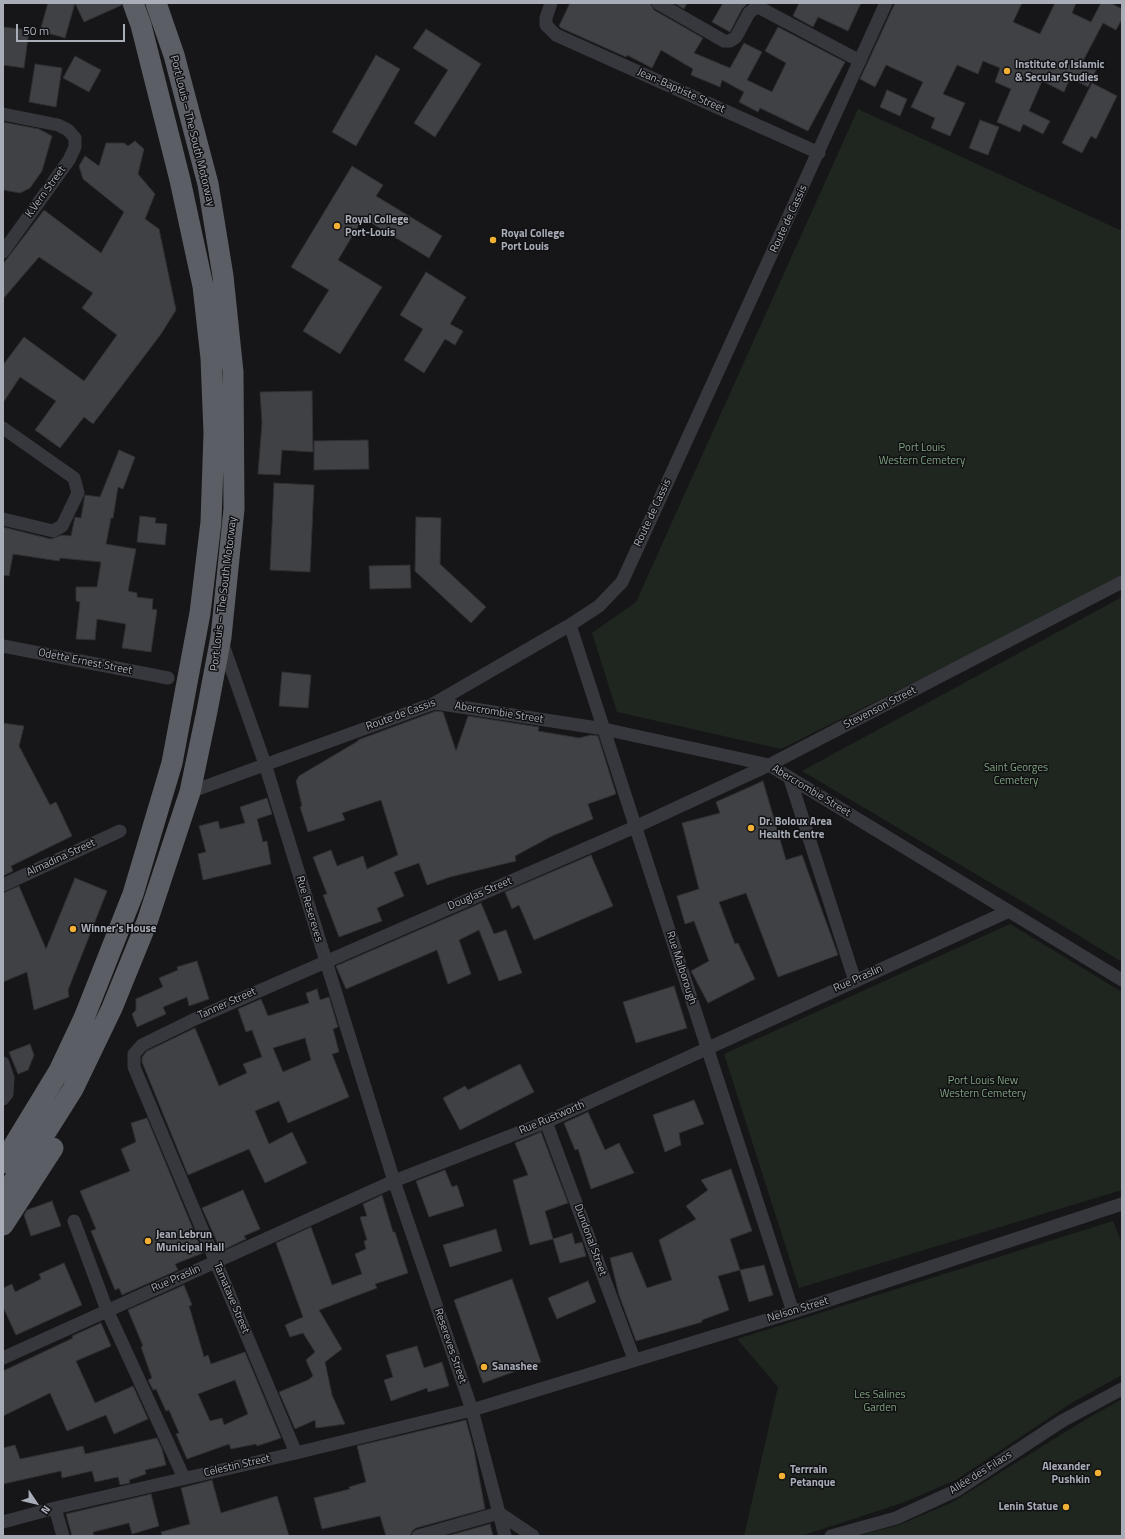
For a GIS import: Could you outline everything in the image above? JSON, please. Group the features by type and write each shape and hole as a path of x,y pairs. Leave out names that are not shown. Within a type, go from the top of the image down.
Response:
{"highway":[{"name":"Port Louis – The South Motorway","path":"3,1163 59,1071 84,1018 133,894 172,763 200,613 211,522 214,433 211,358 203,286 180,180 141,25 133,3"},
{"name":"Port Louis – The South Motorway","path":"3,1196 27,1162 73,1089 112,1008 147,922 190,792 221,637 234,509 234,372 223,276 208,184 174,55 156,3"},
{"path":"3,1225 63,1132 97,1066 122,1010 147,922"},
{"path":"3,1149 59,1071"}],"street":[{"name":"Jean-Baptiste Street","path":"551,3 546,18 546,25 556,35 819,153"},
{"path":"658,3 724,41 730,41 736,37 750,13 755,8 760,8 860,61"},
{"name":"Route de Cassis","path":"190,792 435,703 570,625 599,606 622,582 819,153 886,3"},
{"name":"K.Vern Street","path":"3,114 58,125 68,130 75,138 75,147 69,160 3,252"},
{"path":"3,428 74,478 78,493 62,526 53,531 3,519"},
{"name":"Stevenson Street","path":"635,827 769,765 1122,582"},
{"name":"Rue Malborough","path":"570,625 793,1312"},
{"name":"Rue Resereves","path":"221,637 265,764 394,1181"},
{"name":"Odette Ernest Street","path":"3,646 168,678"},
{"name":"Abercrombie Street","path":"435,703 604,729 769,765 1122,980"},
{"path":"790,779 855,981"},
{"name":"Douglas Street","path":"325,961 635,827"},
{"name":"Almadina Street","path":"3,885 120,831"},
{"name":"Rue Praslin","path":"707,1048 1009,911"},
{"name":"Tanner Street","path":"134,1054 142,1045 190,1021 325,961"},
{"name":"Rue Rustworth","path":"394,1181 546,1122 707,1048"},
{"name":"Tamatave Street","path":"134,1054 134,1067 296,1453"},
{"path":"3,1063 8,1078 7,1094 3,1099"},
{"name":"Dundonal Street","path":"546,1122 634,1359"},
{"name":"Rue Praslin","path":"3,1358 394,1181"},
{"name":"Resereves Street","path":"394,1181 472,1410 505,1536"},
{"name":"Nelson Street","path":"472,1410 634,1359 793,1312 1122,1204"},
{"path":"74,1221 107,1310 184,1478"},
{"name":"Allée des Filaos","path":"831,1536 896,1518 957,1490 1068,1417 1122,1389"},
{"name":"Celestin Street","path":"3,1522 55,1508 296,1453 472,1410"},
{"path":"55,1508 63,1536"},
{"path":"418,1536 499,1513 534,1536"}],"green space":[{"name":"Port Louis Western Cemetery","path":"858,109 1122,231 1122,578 781,749 617,712 592,633 636,602"},
{"name":"Saint Georges Cemetery","path":"1122,597 1122,962 802,771"},
{"name":"Port Louis New Western Cemetery","path":"1010,924 1122,992 1122,1190 799,1288 724,1054"},
{"name":"Les Salines Garden","path":"1113,1221 1122,1244 1122,1375 1073,1402 956,1480 902,1503 801,1536 744,1536 778,1387 737,1339"},
{"path":"1122,1399 1122,1536 857,1536 899,1525 951,1503 1083,1421"}],"building":[{"path":"48,3 75,3 65,38 40,31"},
{"path":"75,3 121,3 122,5 84,22"},
{"path":"570,3 650,3 654,10 703,38 694,53 730,68 744,43 762,52 747,80 772,92 786,63 765,51 778,27 845,62 808,131 760,108 758,112 739,102 744,92 722,80 720,87 691,75 693,69 661,50 652,68 627,55 626,57 561,28 559,26"},
{"path":"674,3 687,3 684,9"},
{"path":"723,3 748,3 742,9 730,32 712,22"},
{"path":"799,3 861,3 848,31 818,17 813,27 793,16"},
{"path":"895,3 1022,3 1013,22 1040,34 1055,3 1076,3 1072,13 1091,22 1101,3 1111,3 1122,9 1122,19 1116,30 1103,23 1083,61 1097,68 1088,87 1070,78 1064,92 1042,81 1029,111 1050,121 1043,134 1023,124 1020,132 997,122 1011,89 995,82 1000,68 983,61 978,74 957,65 943,94 965,103 950,136 931,128 935,118 911,107 923,82 886,65 875,87 860,79"},
{"path":"3,27 29,30 24,68 3,65"},
{"path":"426,29 481,64 435,137 414,123 448,70 413,48"},
{"path":"376,55 400,69 356,146 332,132"},
{"path":"75,56 101,70 89,92 63,78"},
{"path":"35,64 62,68 56,107 29,102"},
{"path":"1092,83 1117,96 1096,139 1091,136 1082,153 1062,143"},
{"path":"887,90 907,99 900,116 880,107"},
{"path":"980,120 999,127 988,155 969,148"},
{"path":"3,122 39,129 52,136 42,171 30,188 20,193 3,190"},
{"path":"135,141 144,149 138,174 155,194 145,219 159,229 176,310 161,334 93,424 84,417 60,448 35,430 56,401 20,377 3,403 3,365 24,337 84,381 117,335 82,308 93,293 39,257 3,299 3,264 44,210 101,253 124,212 83,179 79,166 85,156 99,166 106,143 124,143 128,146"},
{"path":"352,166 383,185 376,196 442,236 429,258 363,218 338,260 382,287 340,354 303,331 329,290 291,267"},
{"path":"426,272 466,297 450,324 463,331 455,345 445,339 424,373 404,360 423,329 400,315"},
{"path":"312,391 313,452 282,450 280,475 258,474 262,423 260,392"},
{"path":"368,440 369,469 314,470 314,441"},
{"path":"119,450 135,457 123,489 118,487 113,518 111,518 106,544 136,549 128,591 137,593 137,597 153,599 152,609 157,610 151,652 122,648 126,624 97,619 95,640 76,639 80,602 76,601 76,587 97,587 101,562 60,558 59,561 13,554 9,576 3,575 3,527 51,539 62,535 71,536 75,517 81,518 85,495 100,497"},
{"path":"274,483 314,485 310,572 270,570"},
{"path":"140,516 156,518 155,523 167,524 165,545 137,542"},
{"path":"416,517 441,518 440,564 486,607 471,623 415,571"},
{"path":"410,565 411,588 370,589 369,566"},
{"path":"282,672 311,675 308,708 279,706"},
{"path":"436,711 443,712 456,751 468,716 539,727 538,731 579,738 591,735 598,736 616,794 588,804 593,819 552,836 515,856 516,861 450,877 427,885 419,863 394,872 404,896 377,908 382,921 339,937 323,895 327,894 313,857 331,850 337,866 363,856 367,869 398,855 381,800 342,813 345,820 308,832 300,807 302,806 296,781 299,776 358,740"},
{"path":"3,723 24,726 19,746 50,805 56,802 72,836 11,866 13,871 3,876"},
{"path":"763,781 786,860 802,855 838,955 778,977 746,893 719,902 735,944 738,943 755,979 708,1003 691,971 709,961 694,921 685,924 677,896 699,889 682,823 720,813 716,802"},
{"path":"267,798 272,814 257,819 263,842 267,841 271,864 203,880 198,854 206,852 199,826 218,821 220,829 245,823 240,807"},
{"path":"591,855 613,906 534,940 519,905 512,909 505,892"},
{"path":"75,878 107,891 68,990 69,997 34,1010 27,972 3,982 3,893 19,886 46,949"},
{"path":"481,903 494,934 506,930 522,973 499,981 479,930 459,940 471,974 448,984 437,950 346,989 336,966"},
{"path":"197,961 209,999 189,1006 187,997 163,1007 166,1014 137,1027 132,1014 136,1010 136,999 163,987 159,978 178,970 177,967"},
{"path":"674,986 687,1028 636,1043 623,1002"},
{"path":"317,989 320,1000 329,997 338,1027 333,1029 339,1052 332,1054 349,1097 288,1123 279,1101 255,1111 269,1144 292,1132 307,1163 265,1183 249,1149 188,1175 142,1062 142,1057 147,1051 195,1028 219,1086 247,1073 243,1064 262,1057 252,1030 246,1032 238,1009 261,999 268,1016 309,1003 306,993","holes":["305,1038 311,1060 283,1072 273,1048"]},
{"path":"30,1044 34,1055 28,1070 18,1074 9,1052"},
{"path":"520,1064 534,1092 460,1130 443,1098 465,1086 468,1090"},
{"path":"694,1100 704,1124 679,1133 681,1145 665,1152 653,1115"},
{"path":"588,1112 605,1150 619,1143 634,1173 591,1189 578,1149 575,1150 564,1123"},
{"path":"147,1118 203,1253 175,1264 178,1270 122,1295 119,1288 115,1290 91,1231 96,1229 80,1191 130,1171 121,1149 136,1142 131,1123"},
{"path":"541,1132 568,1203 545,1211 553,1239 530,1245 513,1180 528,1175 515,1143"},
{"path":"731,1169 752,1231 730,1239 740,1270 718,1276 729,1310 702,1320 702,1322 636,1341 619,1295 610,1258 632,1252 647,1288 672,1280 659,1240 696,1219 686,1206 708,1190 701,1180"},
{"path":"445,1170 452,1187 457,1185 464,1206 429,1217 416,1181"},
{"path":"243,1190 260,1229 244,1236 246,1239 221,1251 202,1208"},
{"path":"382,1195 393,1232 395,1232 408,1273 375,1284 377,1288 319,1310 342,1349 325,1362 332,1395 345,1424 316,1428 315,1420 295,1429 279,1392 308,1380 313,1376 306,1360 315,1352 303,1333 290,1337 285,1325 303,1317 276,1243 311,1227 332,1285 362,1274 355,1254 366,1249 364,1241 367,1240 360,1217 367,1216 363,1204"},
{"path":"52,1201 61,1226 31,1236 24,1215 27,1210"},
{"path":"496,1229 502,1251 450,1267 443,1245"},
{"path":"572,1233 575,1244 582,1242 586,1256 560,1263 553,1239"},
{"path":"64,1263 82,1305 16,1335 3,1307 3,1288 12,1284 15,1292 41,1279 39,1274"},
{"path":"764,1265 773,1295 749,1302 740,1270"},
{"path":"512,1279 541,1362 483,1383 454,1300"},
{"path":"588,1281 596,1302 557,1319 548,1298"},
{"path":"184,1285 192,1305 189,1306 204,1357 208,1355 211,1364 245,1352 281,1438 257,1446 256,1444 231,1449 229,1444 187,1459 176,1434 179,1433 169,1410 166,1411 156,1389 153,1390 148,1380 152,1378 141,1347 143,1346 128,1310","holes":["235,1380 248,1414 224,1425 222,1418 210,1421 198,1394"]},
{"path":"101,1323 111,1346 76,1361 95,1403 133,1386 148,1419 114,1434 106,1415 67,1431 50,1393 3,1416 3,1371"},
{"path":"417,1346 424,1368 442,1362 449,1386 428,1392 427,1388 391,1401 384,1380 393,1377 386,1355"},
{"path":"466,1420 474,1450 485,1509 416,1528 412,1531 410,1536 386,1536 380,1516 322,1529 314,1498 350,1489 349,1487 366,1482 357,1446"},
{"path":"157,1438 162,1449 166,1465 145,1470 146,1474 129,1480 130,1483 120,1485 118,1477 95,1482 92,1471 62,1478 61,1471 3,1484 3,1448 15,1445 20,1459 83,1446 85,1454"},
{"path":"212,1480 221,1513 277,1496 289,1536 162,1536 161,1532 190,1524 181,1488"},
{"path":"151,1494 159,1526 132,1534 129,1523 93,1532 94,1536 72,1536 66,1514"},
{"path":"490,1524 493,1536 447,1536"}],"place":[{"name":"Institute of Islamic & Secular Studies","path":"1007,71"},
{"name":"Royal College Port-Louis","path":"337,226"},
{"name":"Royal College Port Louis","path":"493,240"},
{"name":"Dr. Boloux Area Health Centre","path":"751,828"},
{"name":"Winner's House","path":"73,929"},
{"name":"Jean Lebrun Municipal Hall","path":"148,1241"},
{"name":"Sanashee","path":"484,1367"},
{"name":"Alexander Pushkin","path":"1098,1473"},
{"name":"Terrrain Petanque","path":"782,1476"},
{"name":"Lenin Statue","path":"1066,1507"}]}
